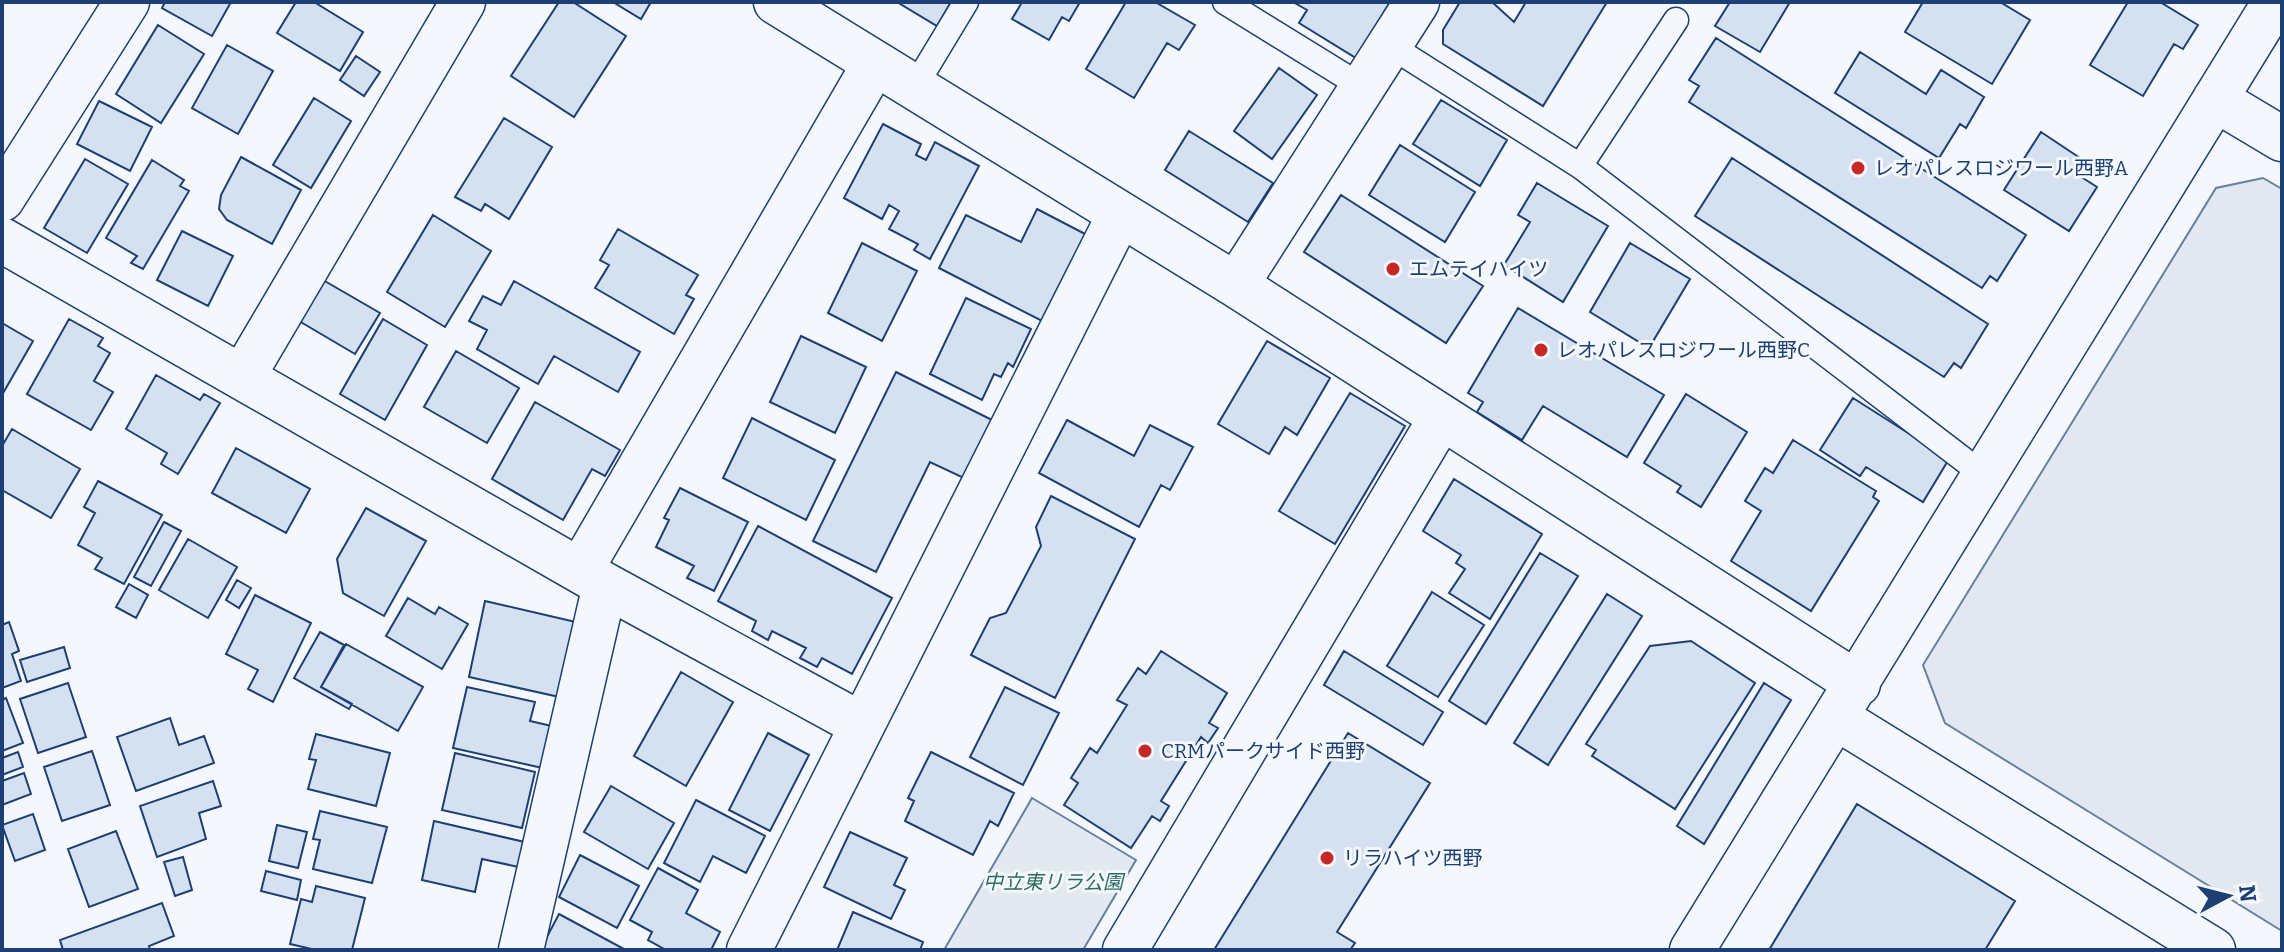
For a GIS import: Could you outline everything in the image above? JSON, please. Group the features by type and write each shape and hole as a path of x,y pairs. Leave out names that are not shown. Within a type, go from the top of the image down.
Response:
{"street":[{"path":"2,199 127,2"},
{"path":"243,376 463,2"},
{"path":"776,2 1236,285 1441,418 2210,949"},
{"path":"1236,285 1417,2"},
{"path":"1692,950 1848,701 2275,2"},
{"path":"521,950 593,577 875,63"},
{"path":"2215,99 2282,139"},
{"path":"749,950 860,724 1120,214"},
{"path":"2,240 593,577 860,724"},
{"path":"1125,950 1441,418"}],"lane":[{"path":"914,88 966,2"},
{"path":"1225,2 1361,86"},
{"path":"1580,166 1676,20"},
{"path":"1389,45 1580,166 1985,476"}],"green space":[{"name":"中立東リラ公園","path":"1032,798 1136,860 1083,950 944,950"}],"shaded area":[{"path":"2263,178 2282,189 2282,931 1945,723 1923,665 2216,188"}],"building":[{"path":"165,2 231,2 212,36 162,8"},
{"path":"296,2 314,2 363,32 340,71 277,33"},
{"path":"559,2 573,2 626,36 574,117 511,76"},
{"path":"613,2 651,2 641,19"},
{"path":"897,2 951,2 937,26"},
{"path":"1017,2 1080,2 1069,21 1062,17 1049,40 1012,19 1021,4"},
{"path":"1126,2 1155,2 1195,25 1179,50 1167,43 1134,98 1086,69"},
{"path":"1293,2 1390,2 1356,58 1299,23 1307,10"},
{"path":"1460,2 1492,2 1514,22 1526,2 1607,2 1543,106 1443,44 1443,30"},
{"path":"1730,2 1790,2 1760,52 1715,26"},
{"path":"1923,2 2000,2 2030,20 1992,84 1905,32"},
{"path":"2128,2 2160,2 2198,25 2183,49 2174,44 2143,96 2090,65"},
{"path":"158,25 204,54 161,123 116,94"},
{"name":"レオパレスロジワール西野A","path":"1716,38 2026,235 1997,281 1990,276 1982,288 1689,102 1699,86 1689,80"},
{"path":"227,45 273,71 238,134 192,108"},
{"path":"1860,52 1926,94 1941,70 1984,97 1966,128 1960,124 1939,158 1835,93"},
{"path":"356,56 380,72 364,96 340,80"},
{"path":"1279,68 1317,95 1272,159 1234,131"},
{"path":"314,98 351,121 311,188 273,165"},
{"path":"1441,100 1507,140 1480,186 1413,144"},
{"path":"99,101 152,127 130,171 77,144"},
{"path":"504,118 552,147 509,219 485,204 481,211 455,197"},
{"path":"883,124 921,144 916,155 926,160 935,142 979,166 930,259 914,250 918,244 889,229 899,211 889,205 882,219 844,198"},
{"path":"1189,131 1273,183 1248,222 1165,170"},
{"path":"2041,132 2080,158 2072,171 2097,187 2069,231 2004,190"},
{"path":"1400,145 1475,192 1445,242 1369,195"},
{"path":"241,157 301,190 272,244 227,220 219,209 221,195"},
{"path":"1732,158 1988,324 1961,368 1954,363 1944,377 1695,216"},
{"path":"85,159 128,184 87,253 44,228"},
{"path":"152,160 184,180 180,186 189,191 143,269 131,263 137,256 106,238"},
{"path":"1537,183 1608,226 1563,302 1504,265 1530,222 1518,215"},
{"name":"エムテイハイツ","path":"1341,195 1483,286 1446,343 1304,252"},
{"path":"1037,209 1089,236 1044,322 939,268 966,215 1021,242"},
{"path":"433,215 491,251 445,327 387,292"},
{"path":"618,229 698,275 686,295 694,299 674,334 595,288 609,265 600,260"},
{"path":"182,231 233,256 208,306 157,280"},
{"path":"862,243 917,271 882,341 828,313"},
{"path":"1630,243 1690,279 1649,348 1590,312"},
{"path":"323,280 380,313 355,354 299,321"},
{"path":"514,281 640,352 618,392 554,356 538,384 477,349 487,330 469,321 483,296 501,305"},
{"path":"966,298 1031,329 1013,367 1008,363 1001,377 994,374 982,400 930,374"},
{"name":"レオパレスロジワール西野C","path":"1518,308 1664,395 1627,457 1543,406 1522,440 1477,412 1483,402 1468,393"},
{"path":"69,319 103,338 98,346 110,353 94,381 113,392 91,430 27,394"},
{"path":"383,319 427,345 385,420 340,394"},
{"path":"2,323 33,341 2,395"},
{"path":"801,336 866,367 835,433 770,402"},
{"path":"1267,341 1330,378 1297,435 1285,427 1269,454 1218,424"},
{"path":"456,351 519,388 487,443 424,407"},
{"path":"896,372 996,422 968,480 930,462 876,572 813,541"},
{"path":"156,375 200,400 204,394 220,403 178,474 161,464 167,453 126,429"},
{"path":"1350,393 1405,426 1335,544 1279,511"},
{"path":"1686,394 1747,432 1701,507 1677,492 1681,486 1644,463"},
{"path":"1853,398 1949,459 1923,502 1866,467 1860,476 1820,450"},
{"path":"535,402 620,450 605,476 592,469 563,520 492,479"},
{"path":"752,418 835,460 806,520 723,478"},
{"path":"1067,420 1134,456 1150,425 1193,447 1170,490 1161,485 1139,527 1039,473"},
{"path":"12,429 80,469 51,518 2,490 2,446"},
{"path":"1793,440 1876,491 1873,497 1879,501 1811,611 1731,561 1761,511 1745,501 1765,468 1773,473"},
{"path":"236,448 310,489 286,533 212,493"},
{"path":"1454,479 1542,534 1490,619 1449,593 1465,569 1456,563 1461,555 1423,531"},
{"path":"98,481 162,515 124,584 95,569 102,558 78,545 95,513 84,507"},
{"path":"680,488 748,522 714,591 687,578 694,566 656,547 669,520 664,518"},
{"path":"1051,496 1135,539 1055,698 971,655 990,618 1006,613 1041,546 1036,527"},
{"path":"366,508 426,541 384,616 343,593 337,559"},
{"path":"164,522 181,531 151,586 134,577"},
{"path":"758,526 892,598 852,674 822,658 817,667 800,658 806,648 772,631 768,640 752,631 756,621 718,601"},
{"path":"188,539 237,567 208,618 159,590"},
{"path":"1540,553 1578,576 1486,724 1449,701"},
{"path":"237,580 251,588 239,608 226,600"},
{"path":"129,584 148,595 136,618 116,607"},
{"path":"1432,592 1484,625 1438,697 1387,666"},
{"path":"1607,594 1642,616 1548,765 1514,743"},
{"path":"255,595 311,623 273,702 248,689 258,670 226,654"},
{"path":"408,598 435,614 439,607 468,624 442,669 386,636"},
{"path":"485,601 580,623 564,698 469,677"},
{"path":"9,622 19,651 12,654 21,681 2,688 2,625"},
{"path":"320,632 344,645 321,687 352,704 349,709 294,678"},
{"path":"1691,641 1755,683 1675,809 1592,756 1596,750 1586,744 1650,646"},
{"path":"346,644 423,687 398,731 321,687"},
{"path":"64,647 70,668 27,682 20,660"},
{"name":"CRMパークサイド西野","path":"1161,651 1227,693 1209,723 1218,728 1208,743 1201,737 1161,801 1169,806 1160,821 1152,816 1131,848 1064,805 1078,783 1071,778 1090,748 1097,753 1127,705 1117,700 1138,668 1146,674"},
{"path":"1344,651 1443,712 1423,745 1324,685"},
{"path":"681,672 733,702 686,786 634,756"},
{"path":"68,683 86,737 38,753 20,699"},
{"path":"1764,683 1791,700 1704,844 1677,826"},
{"path":"467,687 535,702 530,721 556,727 547,769 453,748"},
{"path":"1005,687 1059,713 1023,785 970,757"},
{"path":"6,698 23,743 2,751 2,700"},
{"path":"170,718 179,745 204,736 214,763 136,791 117,737"},
{"path":"768,733 809,755 770,831 729,810"},
{"name":"リラハイツ西野","path":"1348,733 1430,783 1337,932 1355,943 1350,950 1214,950"},
{"path":"316,734 390,753 376,806 308,789 316,760 309,759"},
{"path":"92,751 110,805 62,821 44,767"},
{"path":"18,752 23,767 2,775 2,758"},
{"path":"931,752 1014,793 998,826 990,821 973,855 905,821 914,801 908,798"},
{"path":"455,753 535,772 522,828 442,810"},
{"path":"24,773 31,794 2,805 2,781"},
{"path":"213,781 221,806 199,813 206,839 157,857 140,806"},
{"path":"611,786 674,823 648,869 584,832"},
{"path":"696,800 765,836 746,873 713,856 700,882 664,863"},
{"path":"1857,804 2015,901 1985,950 1769,950"},
{"path":"320,811 387,827 372,883 313,869 320,840 313,839"},
{"path":"33,814 45,850 15,861 2,825"},
{"path":"434,821 529,843 523,868 482,859 475,892 422,880"},
{"path":"277,825 307,832 298,868 269,861"},
{"path":"116,831 138,889 89,907 68,849"},
{"path":"850,832 907,858 894,885 905,890 891,919 824,887"},
{"path":"580,855 639,886 617,928 559,897"},
{"path":"183,857 192,890 175,896 164,862"},
{"path":"658,868 698,890 686,913 720,932 711,950 666,950 648,940 652,932 630,920"},
{"path":"266,871 301,880 297,900 261,891"},
{"path":"316,886 365,898 352,950 316,950 290,944 301,899 312,902"},
{"path":"162,903 174,936 149,946 150,950 63,950 60,940"},
{"path":"853,912 923,942 920,950 837,950"},
{"path":"559,914 624,949 540,950"}],"place":[{"name":"レオパレスロジワール西野A","path":"1858,168"},
{"name":"エムテイハイツ","path":"1393,269"},
{"name":"レオパレスロジワール西野C","path":"1541,350"},
{"name":"CRMパークサイド西野","path":"1145,751"},
{"name":"リラハイツ西野","path":"1327,858"}]}
